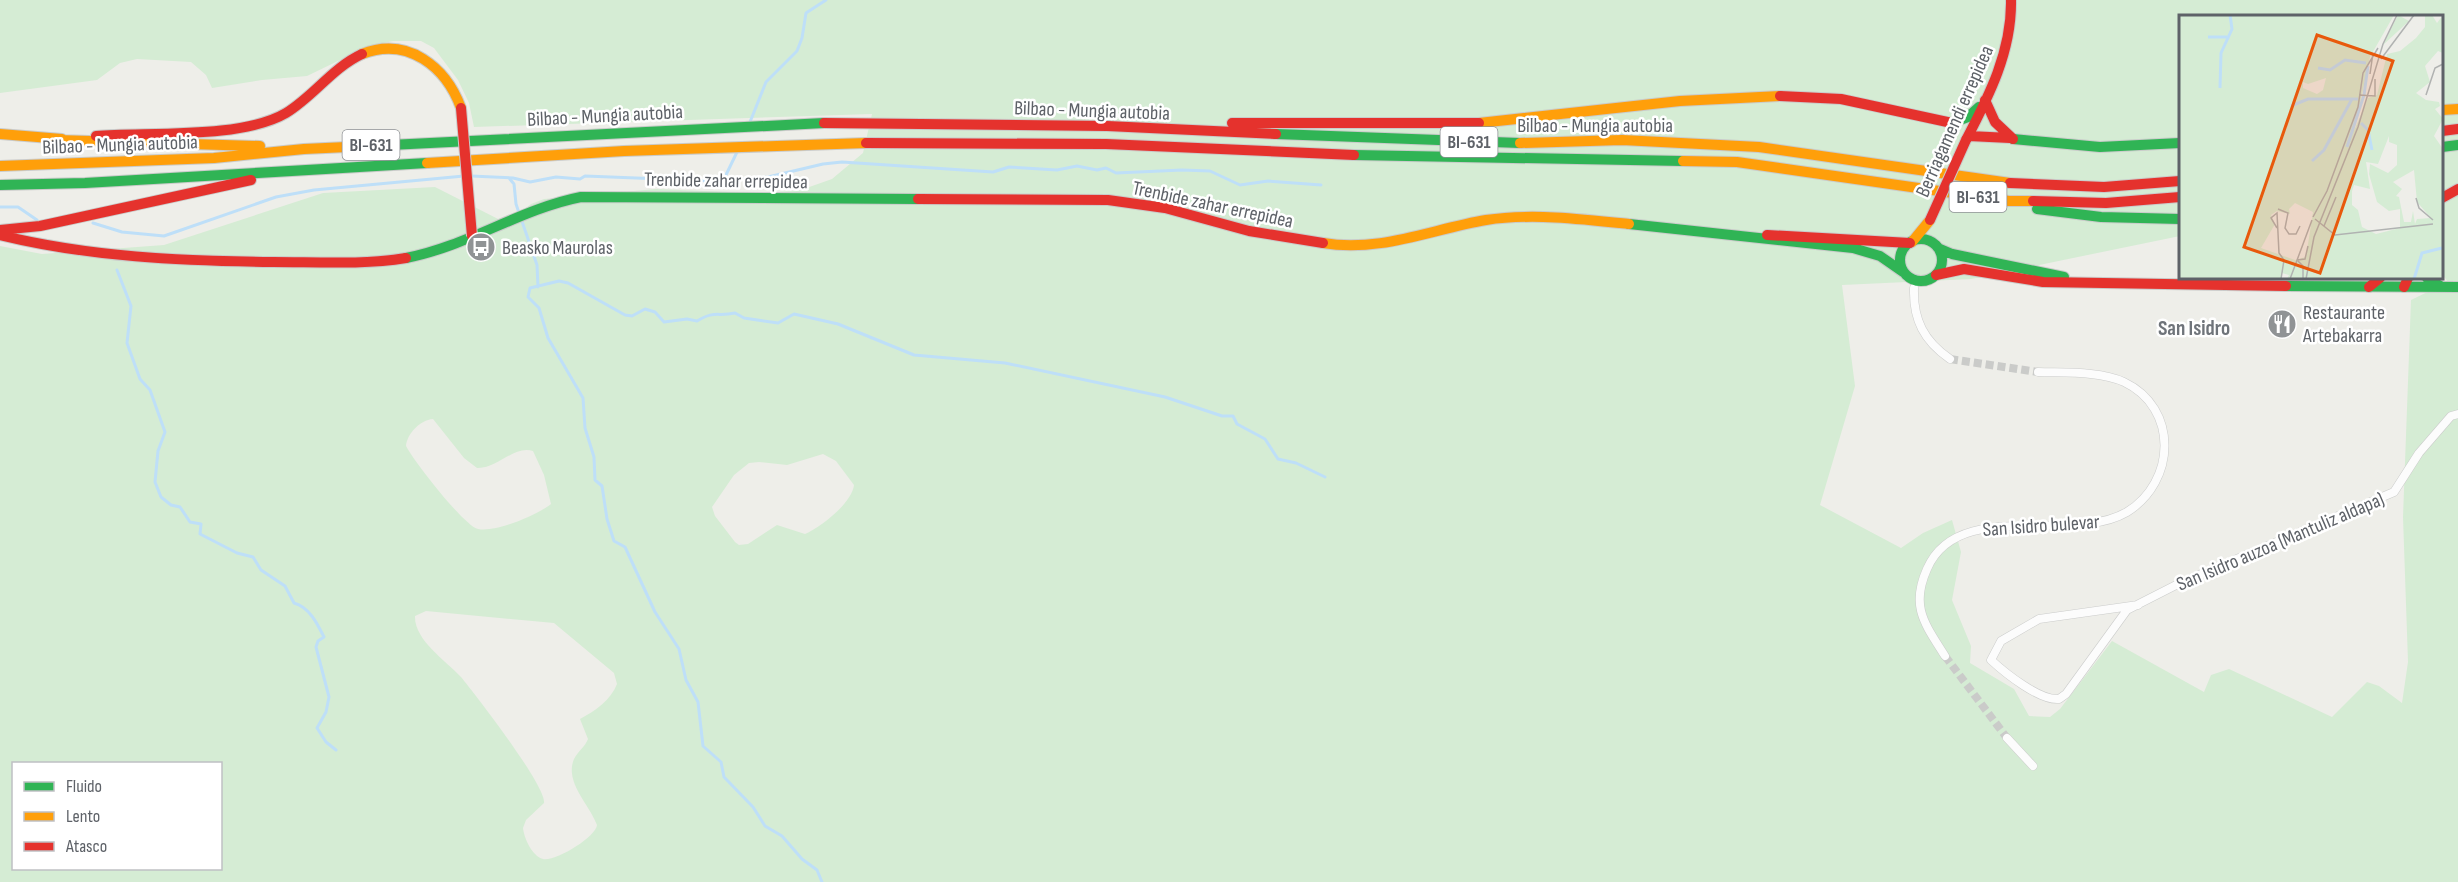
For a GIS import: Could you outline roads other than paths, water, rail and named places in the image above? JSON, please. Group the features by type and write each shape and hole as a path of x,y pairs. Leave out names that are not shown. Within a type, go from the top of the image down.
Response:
{"main road":[{"name":"Berriagamendi errepidea","path":"1911,242 1930,220 1985,100 2010,35 2011,0"},
{"path":"57,140 227,129 269,122 286,112 325,78 352,59 366,52 396,49 425,57 448,78 461,108 472,236"},
{"path":"1179,130 1207,123 1480,123 1680,101 1791,96 1841,99 1952,123 1968,117 1985,100 1995,122 2013,139"},
{"path":"2443,110 2458,109"},
{"path":"1952,123 1967,138 1989,135 2100,147 2179,143"},
{"name":"Bilbao - Mungia autobia","path":"0,166 214,158 304,149 748,126 845,124 1107,126 1518,143 1622,140 1760,147 1963,178 2034,185 2104,187 2179,181"},
{"path":"2443,131 2458,129"},
{"path":"0,134 57,140 304,149"},
{"name":"Bilbao - Mungia autobia","path":"0,184 85,183 267,174 812,143 1106,144 1220,147 1371,156 1737,162 2009,201 2106,203 2179,197"},
{"path":"2443,147 2458,145"},
{"path":"0,232 40,226 140,202 248,182 267,174"},
{"path":"2443,197 2458,189"},
{"name":"Trenbide zahar errepidea","path":"0,232 87,251 130,256 375,262 448,248 527,210 560,200 604,196 1108,200 1165,207 1249,231 1332,245 1390,243 1487,220 1528,218 1605,220 1873,252 1892,261 1903,272"},
{"path":"2009,201 2031,208 2102,217 2179,219"},
{"name":"Berriagamendi errepidea","path":"1930,220 1935,246"},
{"name":"Trenbide zahar errepidea","path":"1746,236 1783,234 1872,242 1911,242"},
{"path":"2084,283 1952,254 1923,240 1911,242 1901,256 1903,272 1911,279 1922,281 1936,275 1964,269 2043,282 2084,283 2369,286 2404,281 2458,287"},
{"path":"1935,246 1942,259 1936,275"},
{"path":"2369,286 2379,279"},
{"path":"2429,279 2442,287"}],"street":[{"path":"1914,288 1914,306 1919,327 1931,344 1950,359"},
{"name":"San Isidro bulevar","path":"1945,656 1922,618 1918,601 1920,585 1931,559 1947,543 1975,529 2114,518 2143,499 2154,485 2164,463 2165,442 2157,415 2138,391 2116,379 2038,372"},
{"name":"San Isidro auzoa (Mantuliz aldapa)","path":"2138,605 2039,619 2001,641 1991,660 2003,671 2044,696 2059,699 2066,694 2127,610 2138,605 2178,584 2394,492 2419,453 2451,416 2458,414"},
{"path":"2007,738 2033,766"}],"waterway":[{"path":"750,122 766,82 797,51 802,38 806,13 826,0"},
{"path":"724,179 738,150"},
{"path":"471,176 513,178 530,182 556,177 580,179 585,176 713,181 768,177 823,164 842,162 993,172 1009,167 1057,170 1077,166 1097,170 1106,168 1116,173 1210,171 1240,185 1268,181 1321,185"},
{"path":"93,223 122,232 164,236 276,197 314,190 464,176"},
{"path":"509,178 514,184 516,204 537,265 538,287"},
{"path":"0,207 18,207 37,220"},
{"path":"117,270 131,306 127,343 140,379 150,390 165,432 158,451 155,482 161,497 171,505 180,507 190,522 201,524 200,534 237,553 253,557 261,570 285,586 294,603 304,608 315,621 324,637 318,641 316,647 329,697 326,712 317,728 326,742 336,750"},
{"path":"822,882 817,870 802,859 782,836 765,826 753,807 724,777 721,762 703,746 698,702 686,680 679,649 655,612 625,547 614,541 607,519 602,486 595,480 594,457 585,428 583,398 548,338 539,308 528,297 530,288 559,281 568,283 625,315 632,316 645,309 655,312 664,322 687,319 697,321 712,315 735,313 744,318 778,323 794,314 838,324 914,355 1005,363 1165,397 1222,416 1233,416 1237,424 1265,439 1278,459 1296,463 1325,477"}],"tunnel":[{"path":"1950,359 2038,372"},
{"path":"1945,656 2007,738"}],"place":[{"name":"Beasko Maurolas","path":"481,247"},
{"name":"Restaurante Artebakarra","path":"2282,324"}],"district":[{"name":"San Isidro","path":"2194,328"}]}
